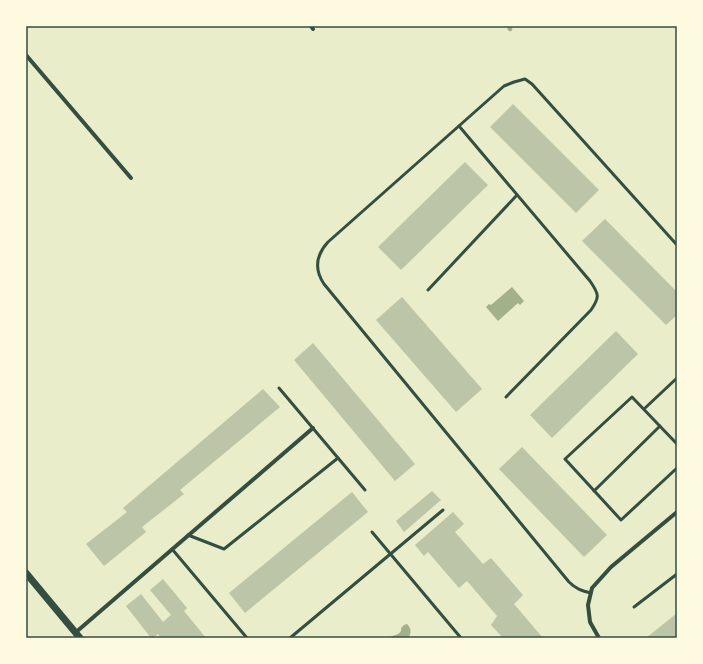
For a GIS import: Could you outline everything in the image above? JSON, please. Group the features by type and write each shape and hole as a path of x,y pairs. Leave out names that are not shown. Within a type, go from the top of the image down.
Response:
{"street":[{"path":"26,54 131,178"},
{"path":"26,573 78,635 172,549 313,428"},
{"path":"599,638 590,622 588,605 592,588 611,567 677,512"}],"lane":[{"path":"591,593 579,590 569,582 324,284 320,278 318,270 319,254 328,242 504,86 525,79 532,84 677,245"},
{"path":"459,126 590,281 597,294 597,301 591,310 506,397"},
{"path":"428,290 518,195"},
{"path":"644,409 677,378"},
{"path":"279,388 365,490"},
{"path":"677,444 632,397 565,459 621,520 677,468"},
{"path":"594,491 660,426"},
{"path":"188,535 224,549 338,458"},
{"path":"290,638 443,510"},
{"path":"372,532 461,638"},
{"path":"172,549 247,638"},
{"path":"634,607 677,574"}],"shaded area":[{"path":"512,287 524,301 520,305 518,303 498,321 486,307 489,304 491,305"},
{"path":"407,624 410,631 408,638 389,638 399,634 401,628"}],"building":[{"path":"513,104 599,190 576,213 490,127"},
{"path":"465,162 488,185 401,270 378,247"},
{"path":"605,219 677,292 677,315 666,325 582,241"},
{"path":"402,297 482,389 456,412 376,320"},
{"path":"616,331 638,354 552,438 530,415"},
{"path":"313,343 415,464 395,481 294,360"},
{"path":"263,389 280,407 180,490 184,494 142,527 146,532 104,566 86,544 127,512 123,508"},
{"path":"522,447 607,535 584,557 499,469"},
{"path":"432,491 441,500 404,532 396,521"},
{"path":"352,492 368,512 245,613 229,593"},
{"path":"453,512 464,524 455,532 483,564 491,558 523,595 514,604 543,638 503,638 491,625 497,616 467,581 459,588 428,552 424,556 415,545"},
{"path":"163,579 187,608 184,611 206,638 161,638 158,634 151,638 126,606 141,594 163,622 171,615 150,590"},
{"path":"677,613 677,638 646,638"}]}
